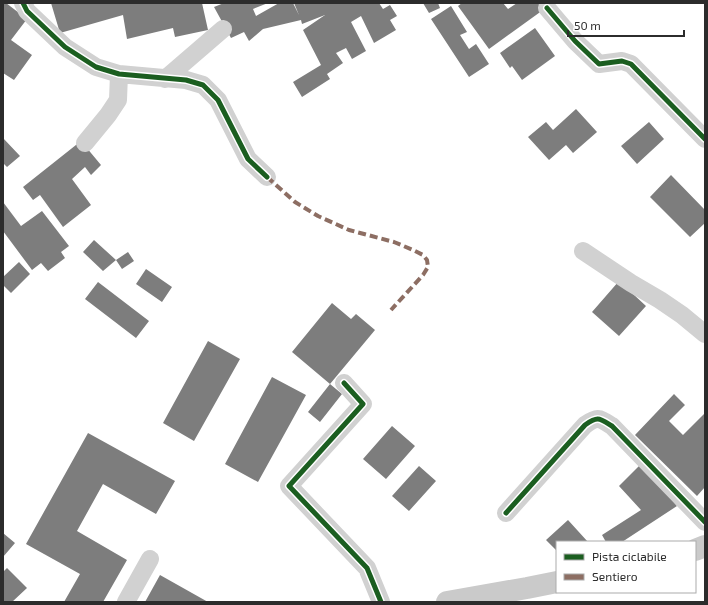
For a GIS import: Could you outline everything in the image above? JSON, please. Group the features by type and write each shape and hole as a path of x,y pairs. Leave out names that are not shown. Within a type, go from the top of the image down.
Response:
{"street":[{"path":"23,3 27,12 65,47 96,67 119,74 186,80 203,85 218,100 248,159 267,177"},
{"path":"547,8 575,41 599,64 622,61 631,64 705,139"},
{"path":"165,79 223,29"},
{"path":"85,143 108,116 118,100 119,74"},
{"path":"583,251 666,304 705,334"},
{"path":"344,383 362,404 289,486 367,568 381,602"},
{"path":"506,513 585,425 594,419 601,420 612,426 705,522"},
{"path":"696,550 705,546"},
{"path":"126,602 150,559"},
{"path":"447,602 556,582"}],"building":[{"path":"4,3 27,19 11,40 32,55 14,80 3,73"},
{"path":"51,3 202,3 208,30 175,37 173,28 127,39 123,15 60,33"},
{"path":"224,3 268,3 253,9 256,16 279,3 293,3 299,15 294,3 379,3 383,9 390,5 397,16 390,20 396,30 374,43 361,16 351,22 366,51 352,59 346,48 336,53 343,63 327,74 330,79 302,97 293,82 321,65 303,30 325,15 302,24 301,20 263,29 249,41 244,32 231,38 214,7"},
{"path":"423,3 438,3 440,8 429,13"},
{"path":"462,3 503,3 508,9 517,3 538,3 543,10 489,49 458,6"},
{"path":"451,6 467,32 460,35 469,49 476,44 489,64 469,77 431,19"},
{"path":"535,28 555,56 522,80 512,66 510,68 500,53"},
{"path":"576,109 597,132 573,153 566,145 549,160 528,137 546,122 553,130"},
{"path":"649,122 664,139 637,164 621,146"},
{"path":"3,138 20,156 7,167 3,163"},
{"path":"81,141 101,165 91,175 85,167 72,179 91,205 63,227 40,195 33,200 23,187"},
{"path":"671,175 705,210 705,223 690,237 650,197"},
{"path":"3,202 21,226 42,211 69,246 61,252 65,258 48,271 41,263 32,270 3,231"},
{"path":"94,240 116,260 103,271 83,252"},
{"path":"128,252 134,261 122,269 116,260"},
{"path":"19,262 30,274 11,293 3,285 3,277"},
{"path":"146,269 172,287 162,302 136,284"},
{"path":"619,281 646,306 619,336 592,312"},
{"path":"98,282 149,321 136,338 85,299"},
{"path":"332,303 351,319 356,314 375,330 330,384 292,352"},
{"path":"208,341 240,359 194,441 163,423"},
{"path":"272,377 306,395 258,482 225,464"},
{"path":"330,384 342,394 320,422 308,412"},
{"path":"674,394 685,405 669,421 683,435 705,413 705,487 697,496 635,435"},
{"path":"392,426 415,446 386,479 363,459"},
{"path":"88,433 175,481 156,514 103,484 77,531 127,560 103,602 64,602 80,574 26,544"},
{"path":"642,463 677,506 624,541 605,541 602,535 641,510 619,486"},
{"path":"419,466 436,481 409,511 392,496"},
{"path":"568,520 587,541 556,541 556,550 546,540"},
{"path":"3,533 15,543 3,557"},
{"path":"7,568 27,588 12,602 3,602 3,572"},
{"path":"160,575 208,602 145,602"}],"marked path":[{"path":"267,177 295,202 318,216 349,230 394,242 423,255 427,260 428,267 423,275 391,310"}],"cycle path":[{"path":"23,3 27,11 65,47 96,67 119,74 186,80 203,85 218,100 248,159 267,177"},
{"path":"547,8 575,41 599,64 622,61 631,64 705,139"},
{"path":"344,383 363,404 289,486 367,568 381,602"},
{"path":"506,513 585,425 598,419 612,426 705,522"}]}
